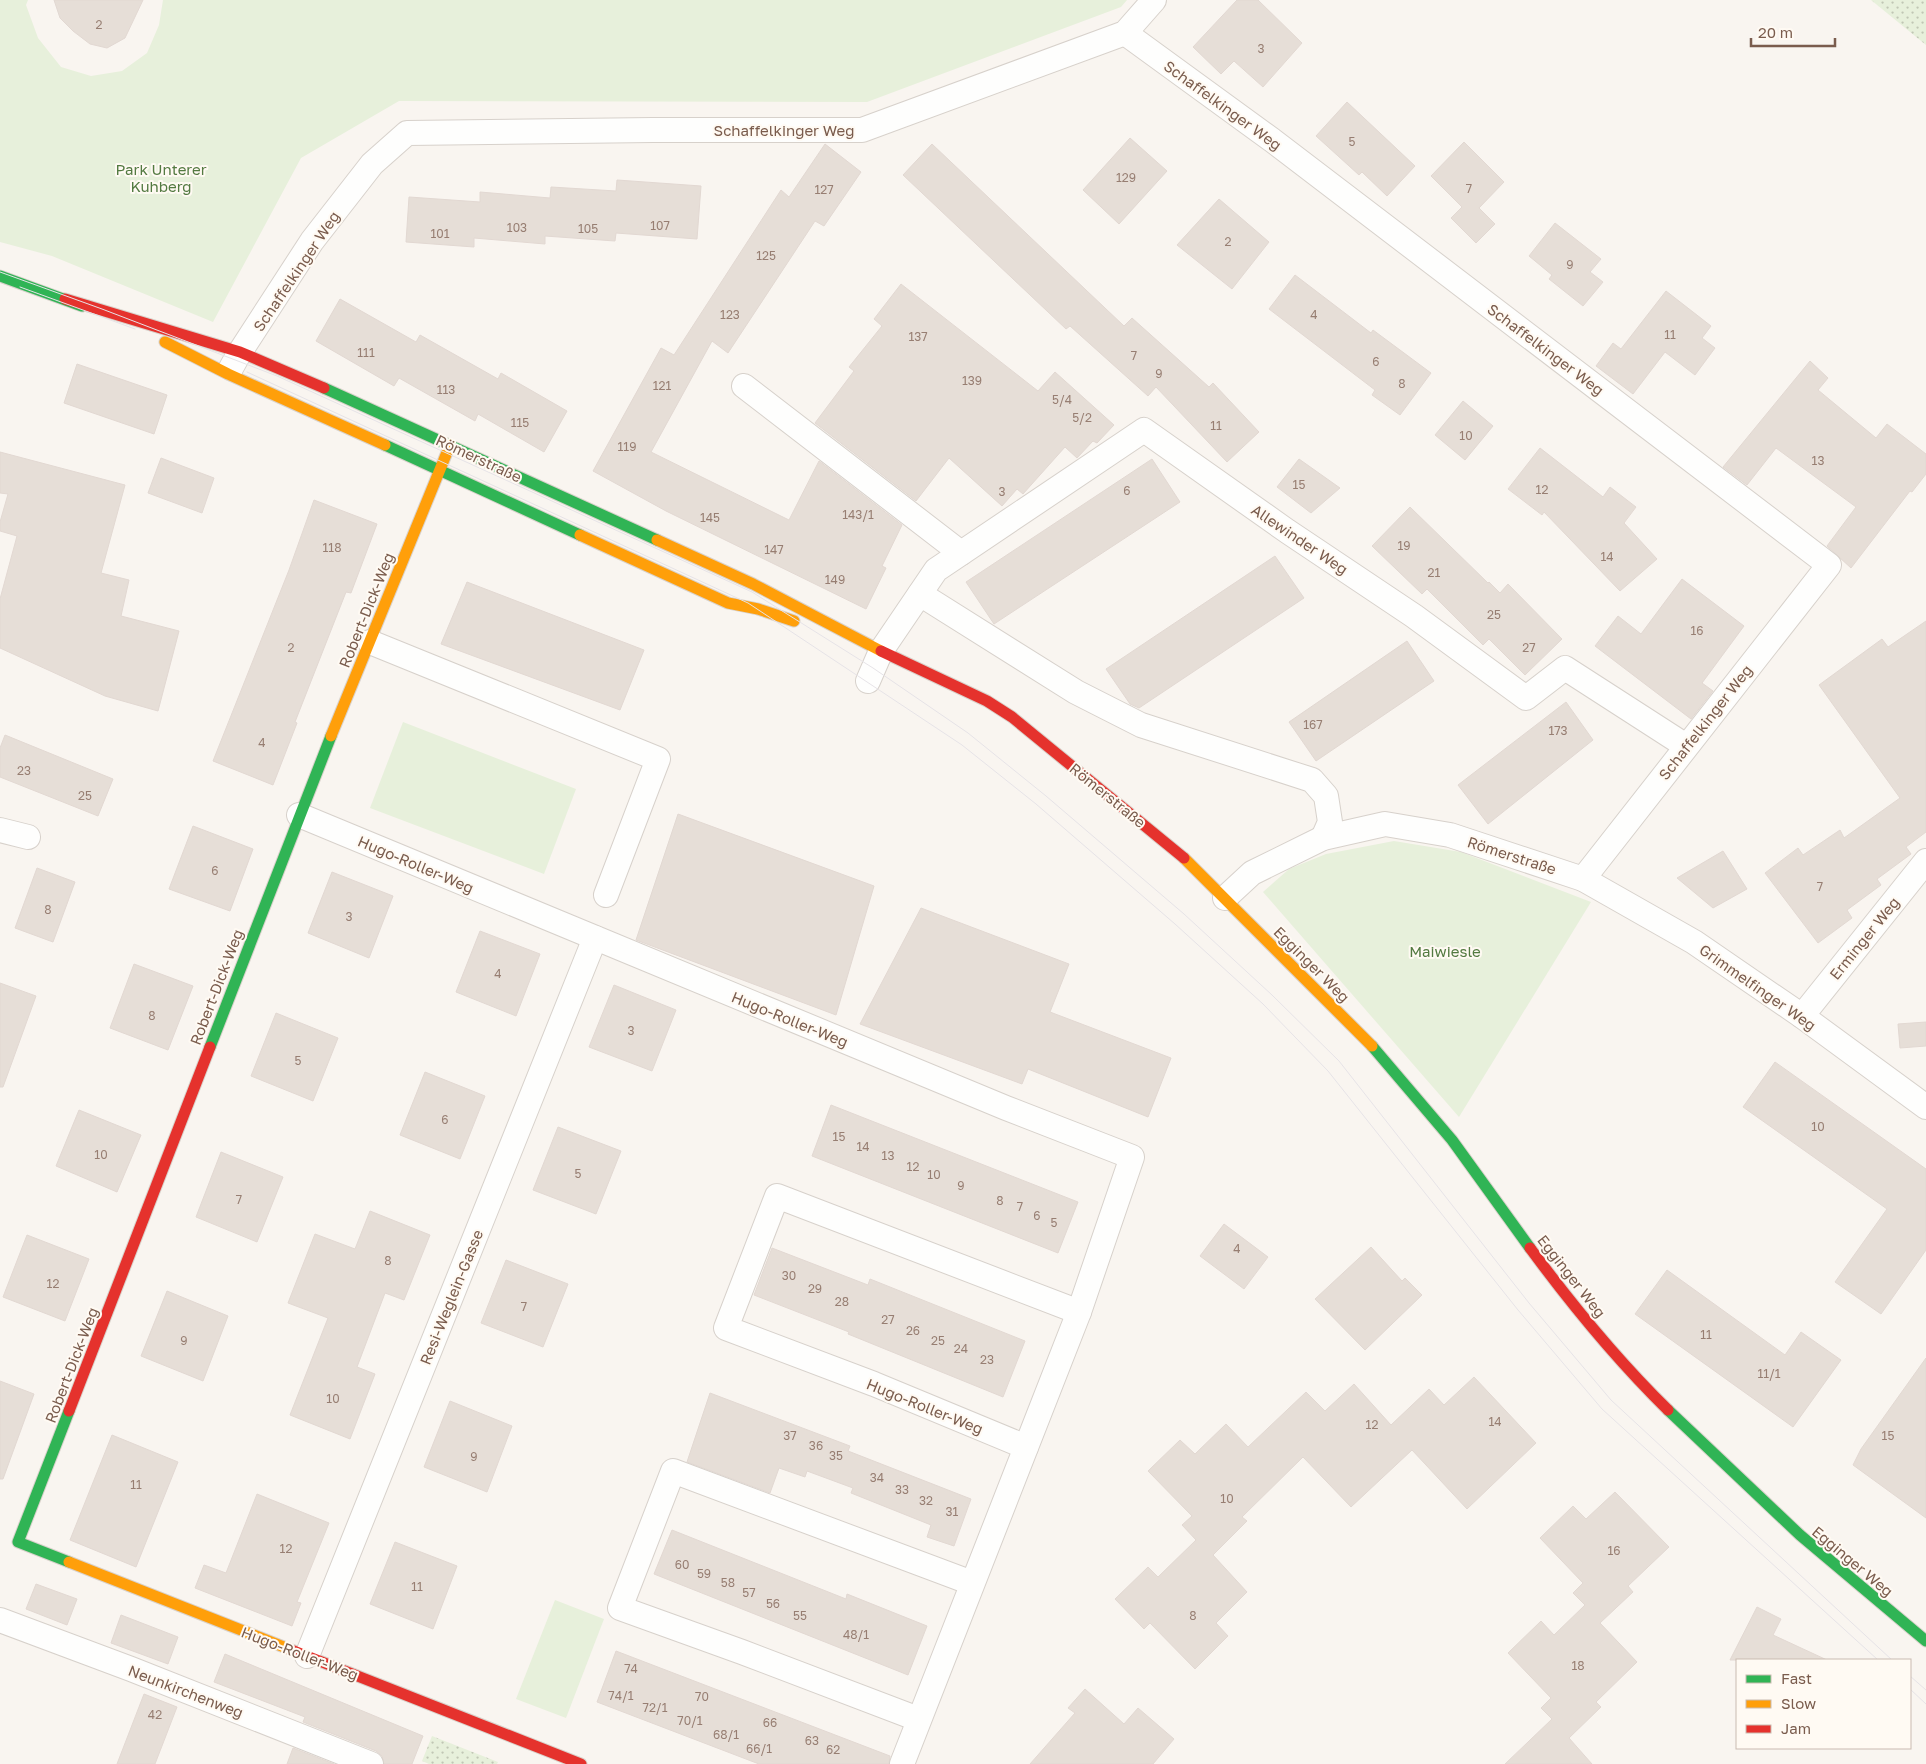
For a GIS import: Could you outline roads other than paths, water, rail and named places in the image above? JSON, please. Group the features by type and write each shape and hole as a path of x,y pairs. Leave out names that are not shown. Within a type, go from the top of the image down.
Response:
{"street":[{"path":"1125,33 1154,0"},
{"name":"Schaffelkinger Weg","path":"228,374 240,352 312,241 372,164 407,134 653,130 862,130 1125,33 1272,140 1829,565 1583,878"},
{"name":"Römerstraße","path":"0,276 65,299 152,336 228,374 270,391 728,603 758,609 881,650"},
{"name":"Römerstraße","path":"65,299 240,352 450,445 753,584 881,650 987,701 1012,717 1175,850 1225,898 1252,873 1323,838 1385,824 1450,835 1583,878"},
{"path":"744,386 961,553"},
{"name":"Allewinder Weg","path":"881,650 936,570 1144,430 1287,532 1414,616 1526,698 1565,668 1686,746"},
{"name":"Robert-Dick-Weg","path":"18,1542 299,815 450,445"},
{"path":"920,594 1076,692 1141,725 1312,780 1326,796 1330,822 1323,838"},
{"path":"370,642 658,758 606,895"},
{"path":"868,681 881,650"},
{"name":"Hugo-Roller-Weg","path":"299,815 1132,1158 1079,1312 902,1764"},
{"path":"0,830 28,837"},
{"name":"Erminger Weg","path":"1802,1016 1926,861"},
{"name":"Grimmelfinger Weg","path":"1583,878 1694,942 1802,1016 1926,1106"},
{"name":"Egginger Weg","path":"1225,898 1364,1037 1452,1140 1554,1280 1633,1376 1800,1535 1926,1642"},
{"name":"Resi-Weglein-Gasse","path":"307,1656 595,938"},
{"name":"Hugo-Roller-Weg","path":"1026,1447 874,1384 726,1328 777,1196 1079,1312"},
{"path":"918,1720 742,1652 620,1608 673,1471 972,1583"},
{"name":"Hugo-Roller-Weg","path":"18,1542 581,1764"},
{"name":"Neunkirchenweg","path":"0,1620 131,1669 371,1764"}],"tram line":[{"path":"0,272 277,376 752,592 873,668 968,733 1046,796 1184,914 1272,995 1339,1061 1529,1303 1611,1400 1891,1659"},
{"path":"20,287 135,329"},
{"path":"247,372 748,603 962,745 1036,804 1175,924 1263,1004 1328,1071 1518,1310 1602,1409 1877,1659"},
{"path":"1911,1677 1926,1690"},
{"path":"1911,1690 1926,1704"}],"park label":[{"name":"Park Unterer Kuhberg","path":"161,178"},
{"name":"Maiwiesle","path":"1445,951"}]}
